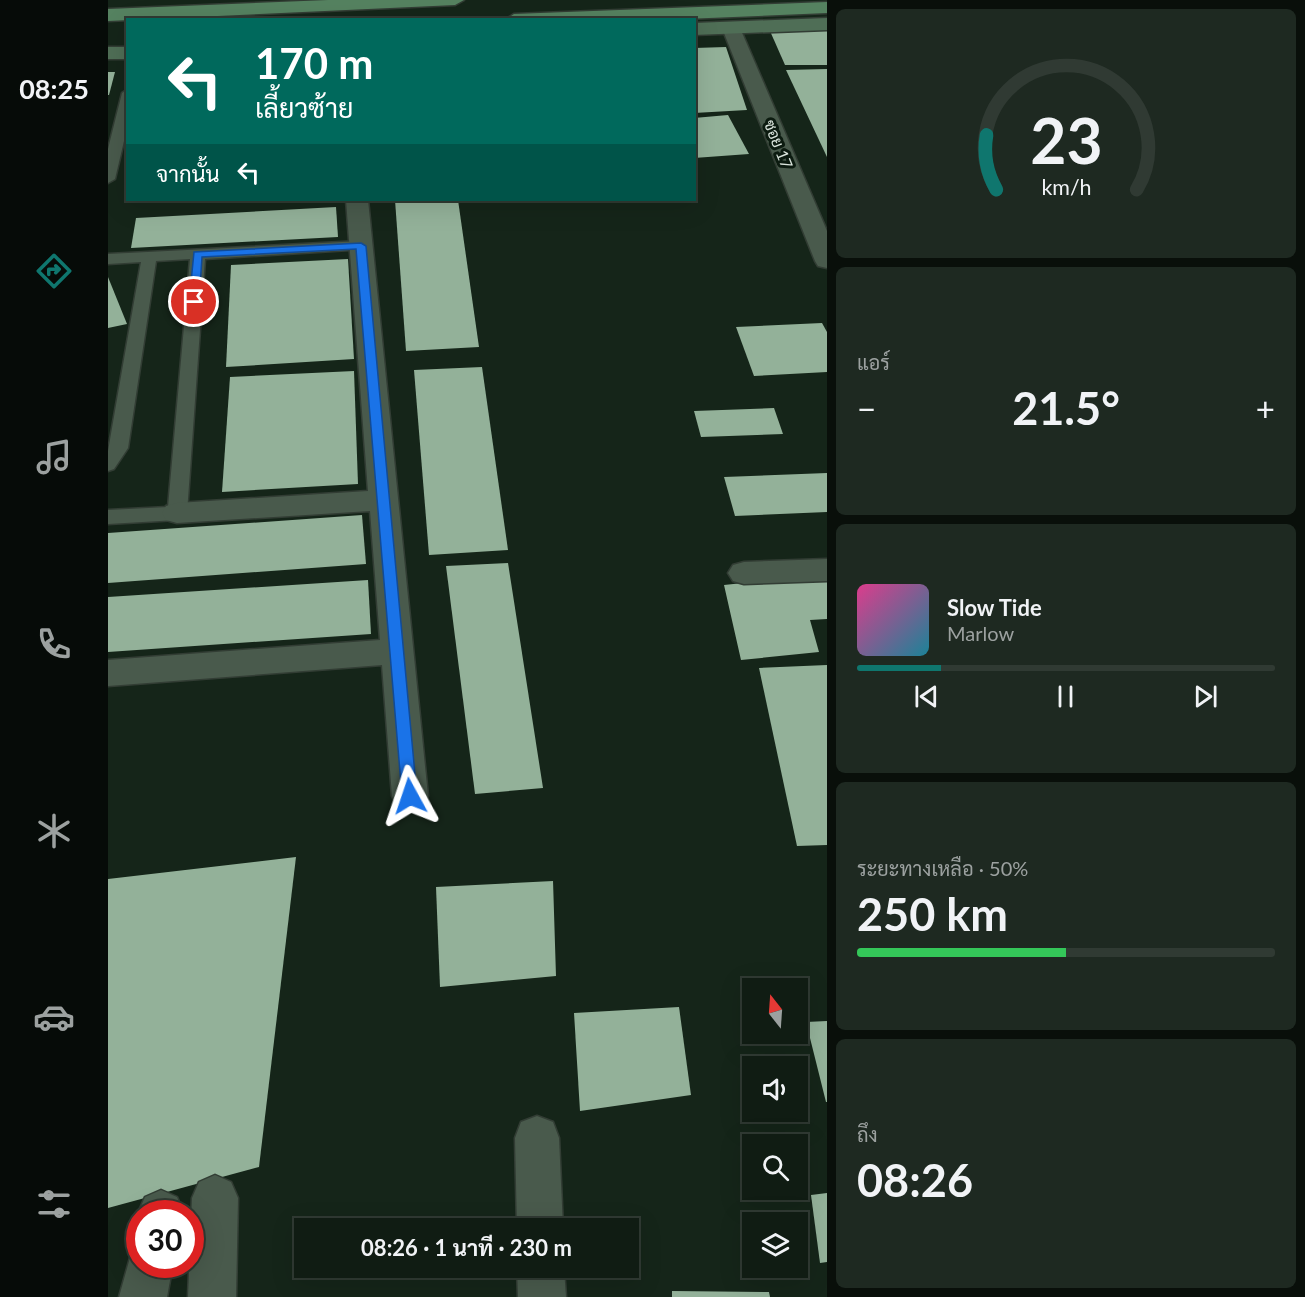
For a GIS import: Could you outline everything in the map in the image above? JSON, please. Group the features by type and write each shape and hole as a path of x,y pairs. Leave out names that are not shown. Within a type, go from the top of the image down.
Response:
{"main road":[{"path":"324,6 346,0"},
{"path":"108,15 136,17 455,0"},
{"path":"562,18 826,7"},
{"path":"791,25 826,18"},
{"path":"696,29 826,24"},
{"path":"108,36 126,35"},
{"path":"108,54 126,53"}],"street":[{"name":"ซอย 17","path":"731,28 824,247"},
{"path":"357,201 410,796"},
{"path":"177,513 384,500"},
{"path":"744,573 826,570"},
{"path":"108,673 397,651"},
{"path":"537,1138 540,1218"},
{"path":"212,1297 215,1198"},
{"path":"143,1297 147,1278"},
{"path":"541,1278 542,1297"}],"lane":[{"path":"108,179 126,102"},
{"path":"108,259 361,246"},
{"path":"108,517 177,513 198,255"},
{"path":"108,465 119,448 148,257"}],"building":[{"path":"827,30 827,65 785,65 770,31"},
{"path":"726,47 747,110 696,113 696,48"},
{"path":"827,69 827,157 786,70"},
{"path":"108,72 115,72 109,95 108,95"},
{"path":"728,115 749,154 696,158 696,118"},
{"path":"395,201 458,201 479,347 406,351"},
{"path":"336,207 338,237 131,248 136,218"},
{"path":"348,259 354,359 226,367 231,265"},
{"path":"108,277 127,324 108,328"},
{"path":"822,323 827,332 827,372 754,376 736,327"},
{"path":"482,367 508,550 429,555 414,370"},
{"path":"354,371 358,484 222,492 230,377"},
{"path":"774,408 783,434 701,437 694,411"},
{"path":"827,473 827,512 735,516 724,477"},
{"path":"362,515 366,564 108,583 108,533"},
{"path":"508,563 543,788 475,794 446,566"},
{"path":"827,574 827,619 810,620 819,652 741,660 724,585"},
{"path":"368,580 371,634 108,652 108,597"},
{"path":"827,665 827,845 797,846 759,668"},
{"path":"296,857 259,1167 137,1200 126,1200 126,1203 108,1208 108,879"},
{"path":"553,881 556,976 440,987 436,887"},
{"path":"679,1007 691,1095 580,1111 574,1013"},
{"path":"827,1021 827,1102 808,1030 808,1022"},
{"path":"827,1193 827,1262 820,1263 811,1195"},
{"path":"672,1291 769,1292 770,1297 672,1297"}],"route":[{"path":"194,302 198,255 361,246 410,796"}]}
